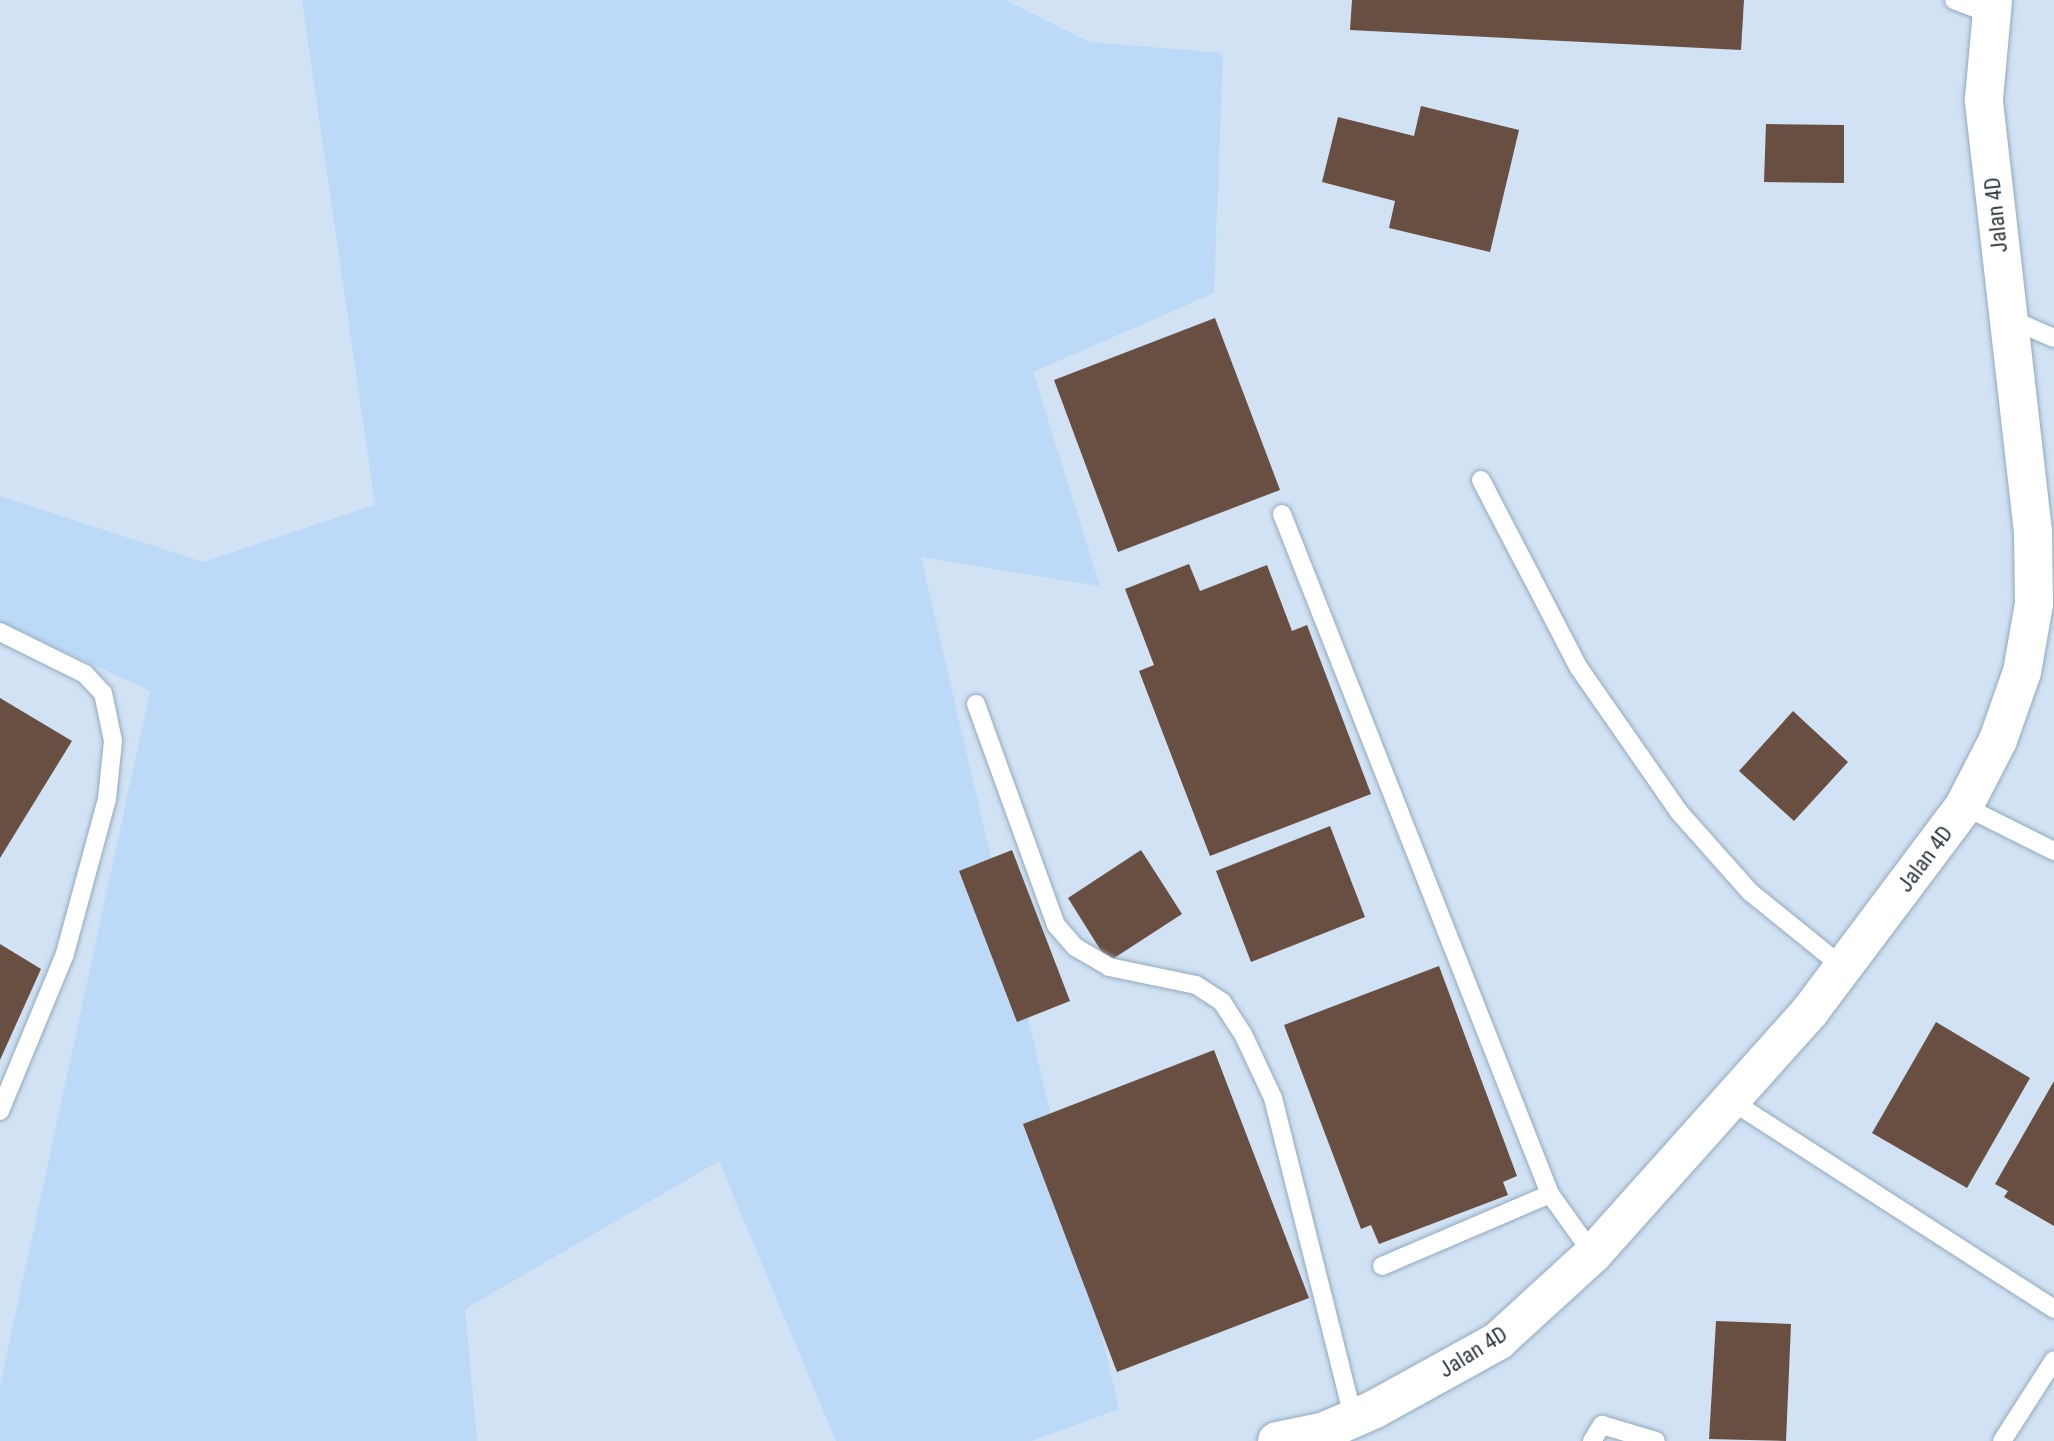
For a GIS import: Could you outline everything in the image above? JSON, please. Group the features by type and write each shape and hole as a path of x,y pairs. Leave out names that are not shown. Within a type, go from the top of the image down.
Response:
{"street":[{"name":"Jalan 4D","path":"1277,1441 1336,1430 1498,1341 1593,1254 1843,967 1964,806 1998,740 2022,672 2034,604 2033,532 1984,99 1978,4"}],"lane":[{"path":"2008,318 2054,338"},
{"path":"1481,480 1579,668 1679,812 1750,892 1843,967"},
{"path":"1282,514 1550,1194 1593,1254"},
{"path":"0,632 85,674 103,693 113,741 107,799 65,954 0,1111"},
{"path":"976,704 1056,925 1075,947 1109,967 1196,985 1222,1002 1243,1034 1273,1098 1336,1430"},
{"path":"1964,806 2054,851"},
{"path":"1730,1100 2054,1309"},
{"path":"1382,1266 1550,1194"},
{"path":"2002,1441 2054,1360"},
{"path":"1592,1441 1602,1425 1656,1441"}],"shaded area":[{"path":"0,0 2054,0 2054,1441 0,1441"},
{"path":"302,0 1006,0 1090,42 1223,53 1214,293 1033,372 1100,586 921,557 1119,1409 1031,1441 836,1441 719,1161 465,1309 477,1441 0,1441 0,1386 150,691 0,621 0,496 203,562 375,505"}],"building":[{"path":"1352,0 1744,0 1741,50 1350,30"},
{"path":"1421,106 1519,130 1490,252 1389,228 1395,201 1322,182 1338,117 1414,136"},
{"path":"1766,124 1844,125 1844,183 1764,182"},
{"path":"1215,318 1280,490 1118,552 1054,380"},
{"path":"1189,564 1200,591 1267,565 1292,631 1307,625 1371,794 1210,856 1139,671 1154,665 1125,589"},
{"path":"0,698 72,741 0,858"},
{"path":"1793,711 1848,762 1794,821 1739,771"},
{"path":"1330,826 1365,917 1251,962 1216,871"},
{"path":"1012,850 1070,1001 1017,1022 959,871"},
{"path":"1141,850 1182,914 1108,962 1068,898"},
{"path":"0,944 41,969 0,1060"},
{"path":"1439,966 1517,1176 1503,1182 1508,1195 1379,1244 1371,1225 1361,1229 1284,1025"},
{"path":"1936,1022 2030,1078 1967,1188 1872,1133"},
{"path":"1214,1050 1309,1298 1117,1372 1023,1124"},
{"path":"2054,1081 2054,1226 2004,1197 2008,1191 1995,1184"},
{"path":"1716,1321 1791,1324 1786,1441 1709,1439"}]}
